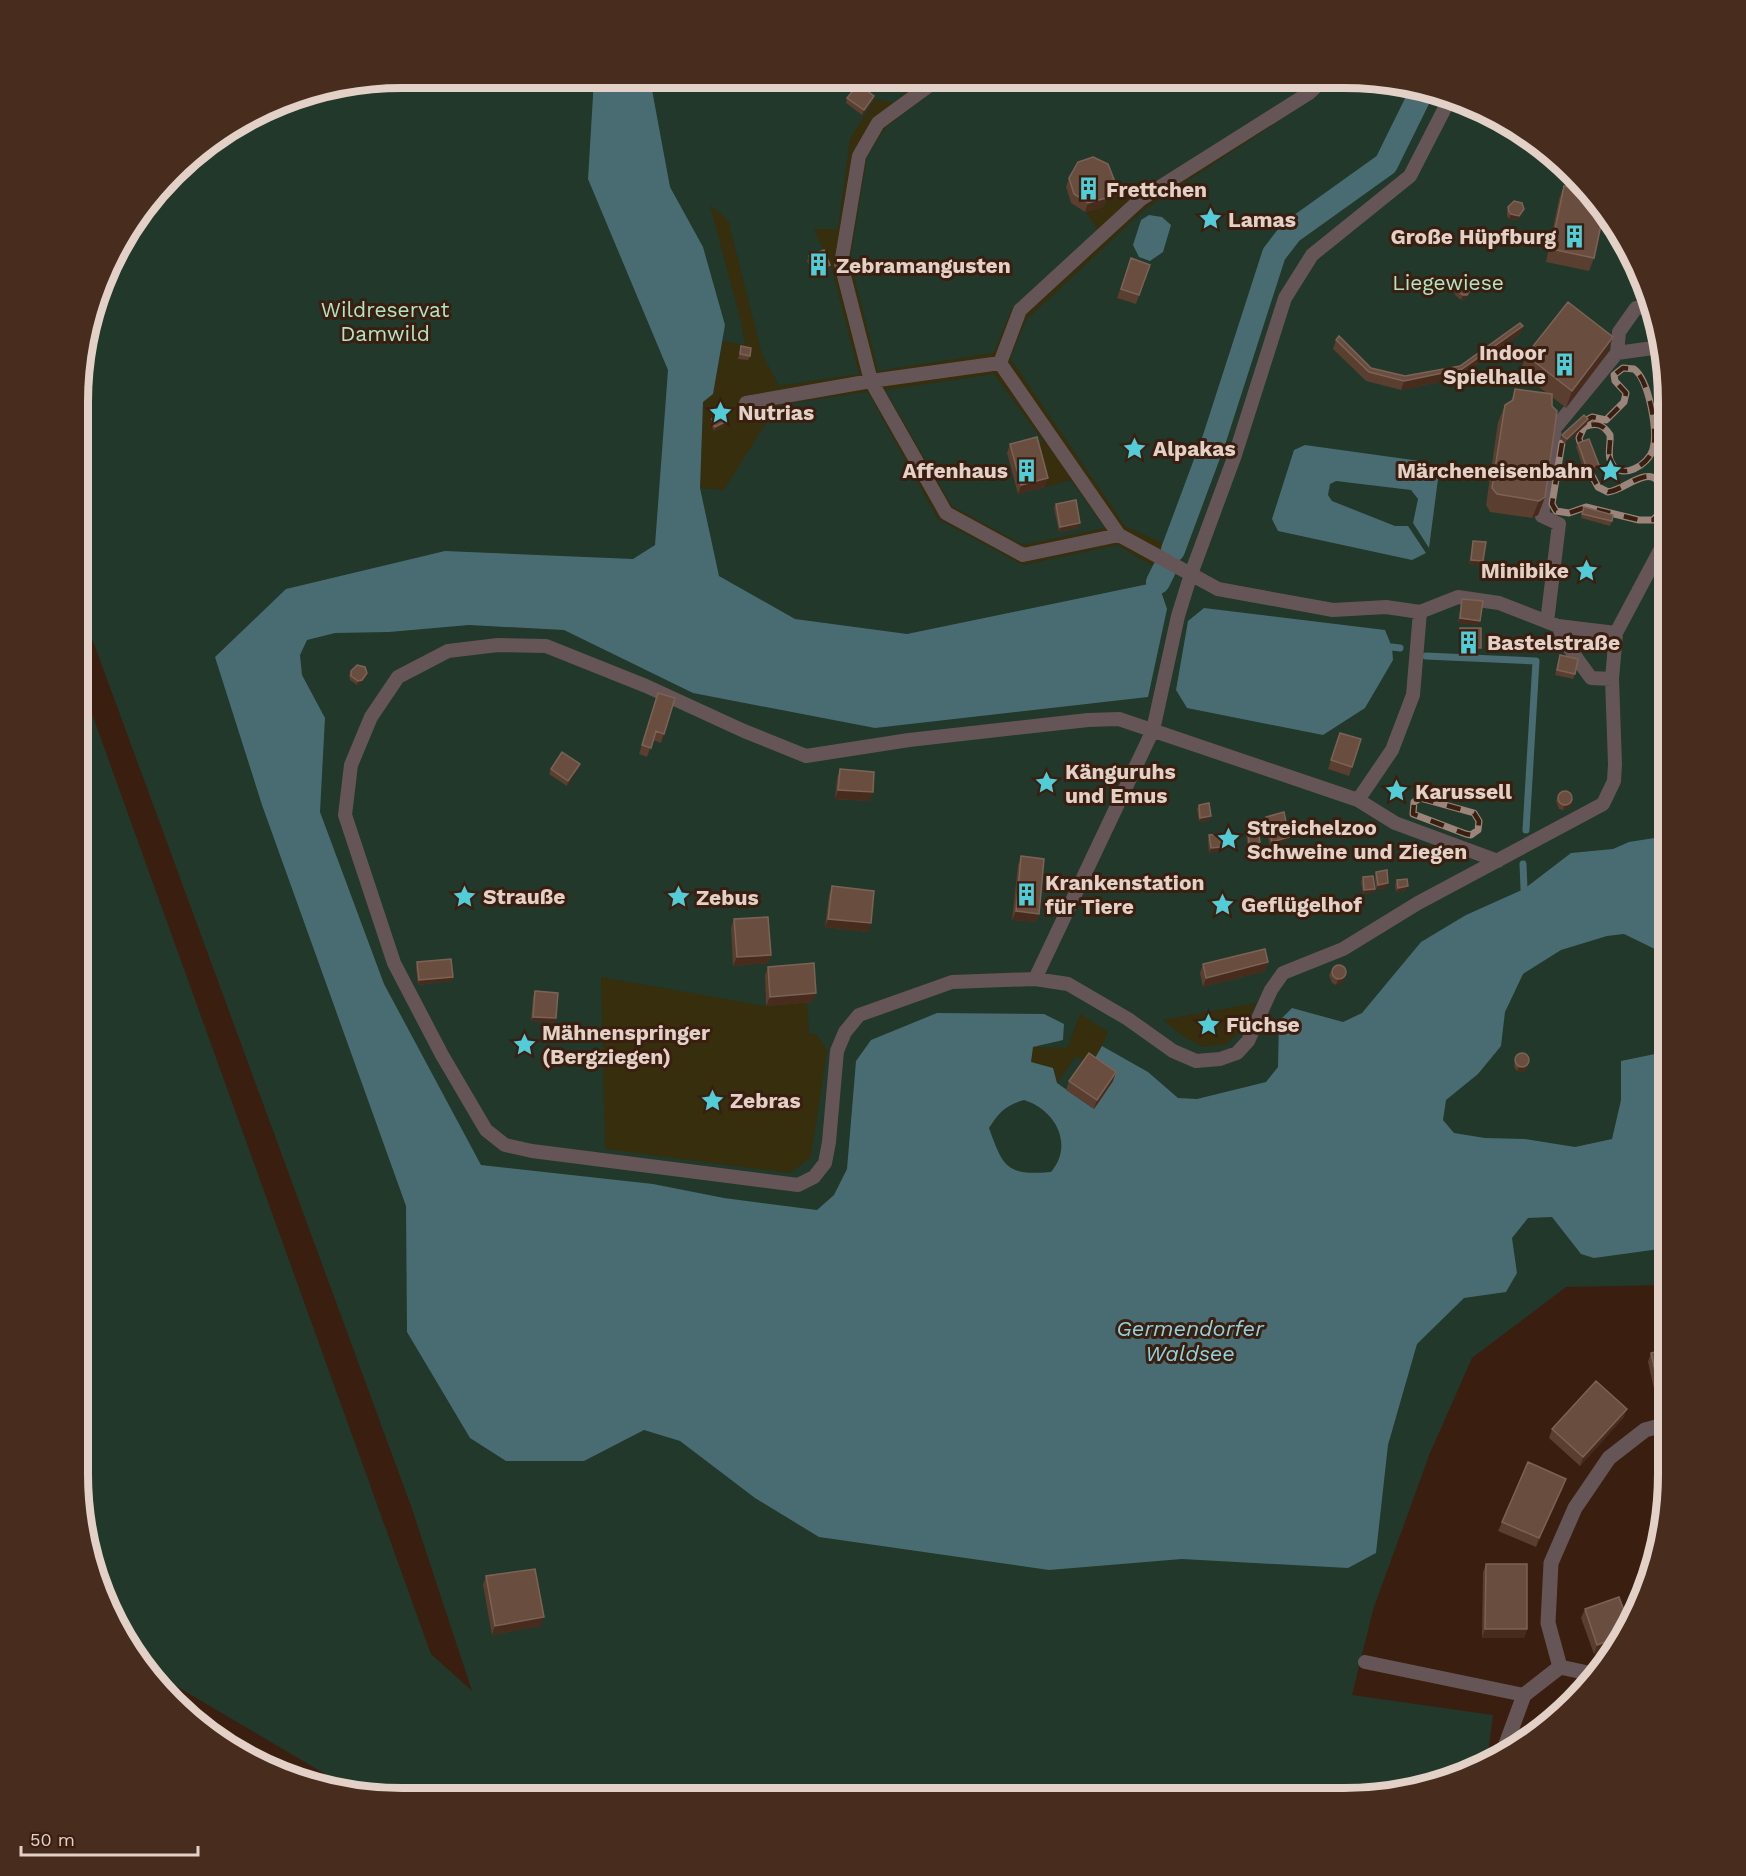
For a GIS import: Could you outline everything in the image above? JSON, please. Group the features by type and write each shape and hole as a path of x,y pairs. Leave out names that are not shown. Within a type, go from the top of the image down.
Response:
{"street":[{"path":"1560,1667 1548,1623 1551,1563 1575,1508 1609,1458 1645,1430 1658,1426"},
{"path":"1560,1667 1587,1673"},
{"path":"1507,1742 1524,1695 1560,1667"}],"lane":[{"path":"925,89 878,123 860,156 841,264 871,381 946,513 1023,555 1119,535"},
{"path":"1000,363 1020,310 1141,199 1313,89"},
{"path":"1035,979 1153,730 1178,616 1235,455 1286,298 1312,255 1410,176 1446,105"},
{"path":"1612,679 1591,678 1553,624 1559,524 1542,516 1555,429 1617,353 1619,332 1636,308 1643,307"},
{"path":"1617,353 1652,348"},
{"path":"746,402 1000,363"},
{"path":"1000,363 1119,535 1218,589 1333,610 1386,607 1420,612 1458,597 1499,603 1553,624 1616,633"},
{"path":"1498,861 1395,823 1358,800 1119,719 1088,720 909,740 806,756 744,731 646,686 546,646 498,645 448,651 398,677 371,717 351,765 345,815 394,963 442,1055 486,1130 505,1145 555,1154 798,1185 814,1177 825,1163 837,1051 844,1032 859,1015 952,982 1035,979 1068,984 1128,1019 1173,1051 1189,1058 1196,1061 1220,1059 1237,1053 1248,1041 1271,990 1283,973 1343,949 1418,903 1498,861 1602,804 1614,781 1616,764 1612,679 1616,633 1658,554"},
{"path":"1358,800 1392,750 1413,695 1420,612"},
{"path":"1365,1662 1524,1695"}],"green space":[{"path":"382,89 1364,89 1425,99 1464,112 1518,141 1551,166 1593,211 1615,245 1641,301 1655,361 1658,402 1658,1285 1566,1287 1472,1358 1430,1453 1373,1610 1352,1695 1493,1715 1488,1752 1464,1764 1425,1777 1385,1785 1344,1788 382,1787 335,1780 164,1679 141,1648 112,1594 99,1555 89,1494 89,706 431,1654 472,1691 411,1506 89,630 89,382 91,361 99,321 112,282 141,228 166,195 211,153 245,131 282,112 321,99"}],"sand":[{"path":"910,89 936,89 885,128 867,156 850,260 878,371 994,353 1012,308 1098,230 1086,212 1104,207 1112,190 1136,194 1301,89 1324,89 1145,209 1026,320 1010,358 1125,526 1164,544 1153,566 1117,545 1023,565 938,519 868,392 777,405 724,490 700,488 703,402 713,394 723,341 745,345 710,205 728,220 762,354 779,386 859,374 832,269 814,229 838,229 850,139 875,99 893,103","holes":["994,374 1043,441 1034,445 1045,487 1071,480 1105,528 1023,545 952,506 885,390"]},
{"name":"Zebras","path":"765,975 807,1003 809,1034 816,1034 827,1050 811,1157 790,1173 605,1149 601,977 766,1006"},
{"name":"Füchse","path":"1256,1003 1246,1027 1226,1044 1203,1047 1183,1036 1163,1020"},
{"path":"1080,1014 1108,1032 1091,1065 1076,1056 1057,1083 1031,1062 1033,1047 1067,1048"}],"water":[{"name":"Germendorfer Waldsee","path":"593,89 652,89 670,187 703,247 725,325 713,394 703,402 700,488 719,576 795,619 907,634 1158,582 1167,609 1148,697 875,728 693,693 564,630 469,625 389,632 335,633 307,640 300,655 302,675 325,718 320,812 384,984 481,1165 653,1184 724,1198 817,1210 834,1195 847,1169 856,1061 871,1040 937,1013 1044,1014 1064,1024 1063,1040 1033,1047 1031,1062 1053,1068 1057,1083 1094,1109 1091,1065 1102,1046 1148,1072 1178,1098 1197,1099 1266,1082 1278,1067 1279,1021 1292,1008 1343,1022 1362,1013 1421,942 1466,915 1524,889 1571,853 1613,849 1629,842 1658,837 1658,951 1624,934 1607,936 1561,950 1523,974 1505,1012 1501,1046 1478,1074 1446,1100 1443,1120 1454,1133 1485,1138 1525,1139 1575,1147 1612,1139 1621,1100 1621,1061 1658,1053 1658,1249 1594,1258 1581,1254 1552,1217 1528,1218 1512,1238 1517,1273 1506,1292 1464,1298 1417,1344 1388,1445 1376,1553 1348,1568 1182,1559 1049,1570 819,1537 755,1498 680,1441 644,1430 584,1461 506,1461 470,1438 407,1332 406,1206 262,805 215,657 286,589 445,551 633,559 655,545 668,370 588,179","holes":["1024,1100 1045,1112 1053,1120 1061,1140 1058,1162 1051,1172 1025,1172 1009,1166 998,1152 989,1128 1000,1113 1012,1104"]},
{"path":"1149,215 1162,217 1171,225 1163,252 1150,261 1139,257 1133,245 1141,220"},
{"path":"1305,445 1420,461 1438,479 1429,548 1413,523 1418,499 1411,490 1336,481 1330,484 1328,495 1332,501 1395,526 1408,526 1426,553 1412,560 1278,531 1272,519 1294,450"},
{"path":"1204,608 1385,630 1392,647 1393,660 1365,708 1323,735 1187,708 1176,690 1188,621"}],"building":[{"path":"854,89 865,89 874,96 864,110 847,98"},
{"name":"Frettchen","path":"1093,157 1108,164 1115,182 1106,198 1088,203 1074,194 1069,178 1078,162"},
{"name":"Große Hüpfburg","path":"1564,186 1574,188 1601,223 1594,258 1551,249"},
{"path":"1514,201 1522,203 1524,209 1519,216 1509,212 1508,207"},
{"path":"824,250 830,265 816,271 809,256"},
{"path":"1131,258 1150,265 1139,295 1121,289"},
{"path":"1461,279 1470,282 1471,288 1467,295 1456,290"},
{"name":"Indoor Spielhalle","path":"1568,302 1613,337 1572,391 1526,355"},
{"path":"1520,323 1523,326 1462,369 1404,381 1369,372 1336,340 1339,336 1371,368 1405,376 1460,366"},
{"path":"741,346 751,348 750,356 740,354"},
{"path":"1515,389 1552,394 1552,406 1557,411 1545,497 1539,501 1497,494 1492,488 1505,405 1513,400"},
{"path":"722,415 725,422 715,427 712,419"},
{"path":"1584,415 1588,419 1567,439 1562,435"},
{"name":"Affenhaus","path":"1037,437 1048,478 1021,485 1010,444"},
{"path":"1589,439 1599,465 1587,469 1578,443"},
{"path":"1076,500 1080,523 1060,527 1056,504"},
{"path":"1584,507 1613,515 1612,521 1582,514"},
{"path":"1473,541 1486,542 1483,561 1471,560"},
{"name":"Bastelstraße","path":"1462,599 1483,601 1480,621 1460,618"},
{"name":"Bastelstraße","path":"1460,628 1481,628 1481,648 1460,647"},
{"path":"1560,655 1578,659 1575,674 1557,670"},
{"path":"357,665 365,667 367,673 362,680 358,681 351,676 351,671"},
{"path":"658,693 675,698 664,734 656,731 651,748 642,745"},
{"path":"1340,733 1361,739 1352,767 1331,760"},
{"path":"562,752 580,764 568,781 551,769"},
{"path":"840,769 874,772 873,792 838,790"},
{"path":"1562,791 1568,791 1572,798 1568,805 1562,805 1558,801 1558,795"},
{"path":"1209,803 1211,816 1200,818 1199,805"},
{"path":"1284,812 1289,837 1272,842 1266,817"},
{"path":"1258,830 1260,842 1249,844 1248,831"},
{"path":"1220,834 1221,847 1211,848 1209,835"},
{"name":"Krankenstation für Tiere","path":"1021,856 1044,859 1039,914 1016,911"},
{"path":"1387,870 1388,883 1378,885 1376,872"},
{"path":"1373,876 1375,889 1364,890 1363,877"},
{"path":"1407,879 1408,886 1398,888 1397,880"},
{"path":"832,886 874,891 871,923 828,919"},
{"path":"768,917 771,955 737,957 734,919"},
{"path":"1265,949 1268,962 1206,978 1203,964"},
{"path":"451,959 453,977 419,980 417,962"},
{"path":"814,963 816,993 770,997 768,967"},
{"path":"1336,965 1342,965 1346,972 1342,979 1336,979 1332,975 1332,969"},
{"path":"535,991 558,993 556,1018 533,1017"},
{"path":"1089,1053 1116,1072 1097,1100 1069,1081"},
{"path":"1522,1053 1527,1055 1529,1060 1527,1065 1522,1067 1517,1065 1515,1060 1517,1055"},
{"path":"1658,1351 1658,1384 1651,1353"},
{"path":"1596,1381 1627,1409 1583,1457 1552,1429"},
{"path":"1528,1462 1566,1479 1539,1538 1502,1522"},
{"path":"1486,1564 1527,1564 1527,1629 1485,1629"},
{"path":"535,1569 544,1617 495,1626 486,1576"},
{"path":"1619,1597 1625,1612 1609,1641 1597,1645 1585,1609"}],"waterway":[{"path":"1173,550 1214,440 1274,254 1291,232 1386,164 1419,98"},
{"path":"1158,582 1164,570"},
{"path":"1392,647 1400,648"},
{"path":"1426,656 1536,661 1526,830"},
{"path":"1523,864 1524,889"}],"railway":[{"path":"1581,446 1579,438 1584,427 1596,424 1602,426 1610,435 1611,462 1621,471 1634,469 1646,461 1653,449 1654,430 1651,406 1644,384 1634,369 1623,368 1614,375 1615,381 1626,393 1624,402 1606,420 1592,417 1585,421"},
{"path":"1562,443 1552,504 1556,511 1569,513 1586,507 1639,520 1653,520 1658,515"},
{"path":"1590,472 1598,487 1608,492 1644,477 1651,477 1658,482"},
{"path":"1420,798 1474,813 1479,821 1478,830 1471,835 1466,834 1413,814 1414,802 1420,798"}],"place":[{"name":"Frettchen","path":"1088,189"},
{"name":"Lamas","path":"1210,219"},
{"name":"Große Hüpfburg","path":"1574,236"},
{"name":"Zebramangusten","path":"818,265"},
{"name":"Indoor Spielhalle","path":"1564,364"},
{"name":"Nutrias","path":"720,412"},
{"name":"Alpakas","path":"1135,448"},
{"name":"Affenhaus","path":"1026,470"},
{"name":"Märcheneisenbahn","path":"1611,470"},
{"name":"Minibike","path":"1587,570"},
{"name":"Bastelstraße","path":"1469,642"},
{"name":"Känguruhs und Emus","path":"1047,783"},
{"name":"Karussell","path":"1397,791"},
{"name":"Streichelzoo Schweine und Ziegen","path":"1229,839"},
{"name":"Krankenstation für Tiere","path":"1027,894"},
{"name":"Strauße","path":"465,896"},
{"name":"Zebus","path":"678,897"},
{"name":"Geflügelhof","path":"1223,904"},
{"name":"Füchse","path":"1208,1024"},
{"name":"Mähnenspringer (Bergziegen)","path":"524,1044"},
{"name":"Zebras","path":"712,1100"}],"park label":[{"name":"Liegewiese","path":"1448,282"},
{"name":"Wildreservat Damwild","path":"385,321"}]}
